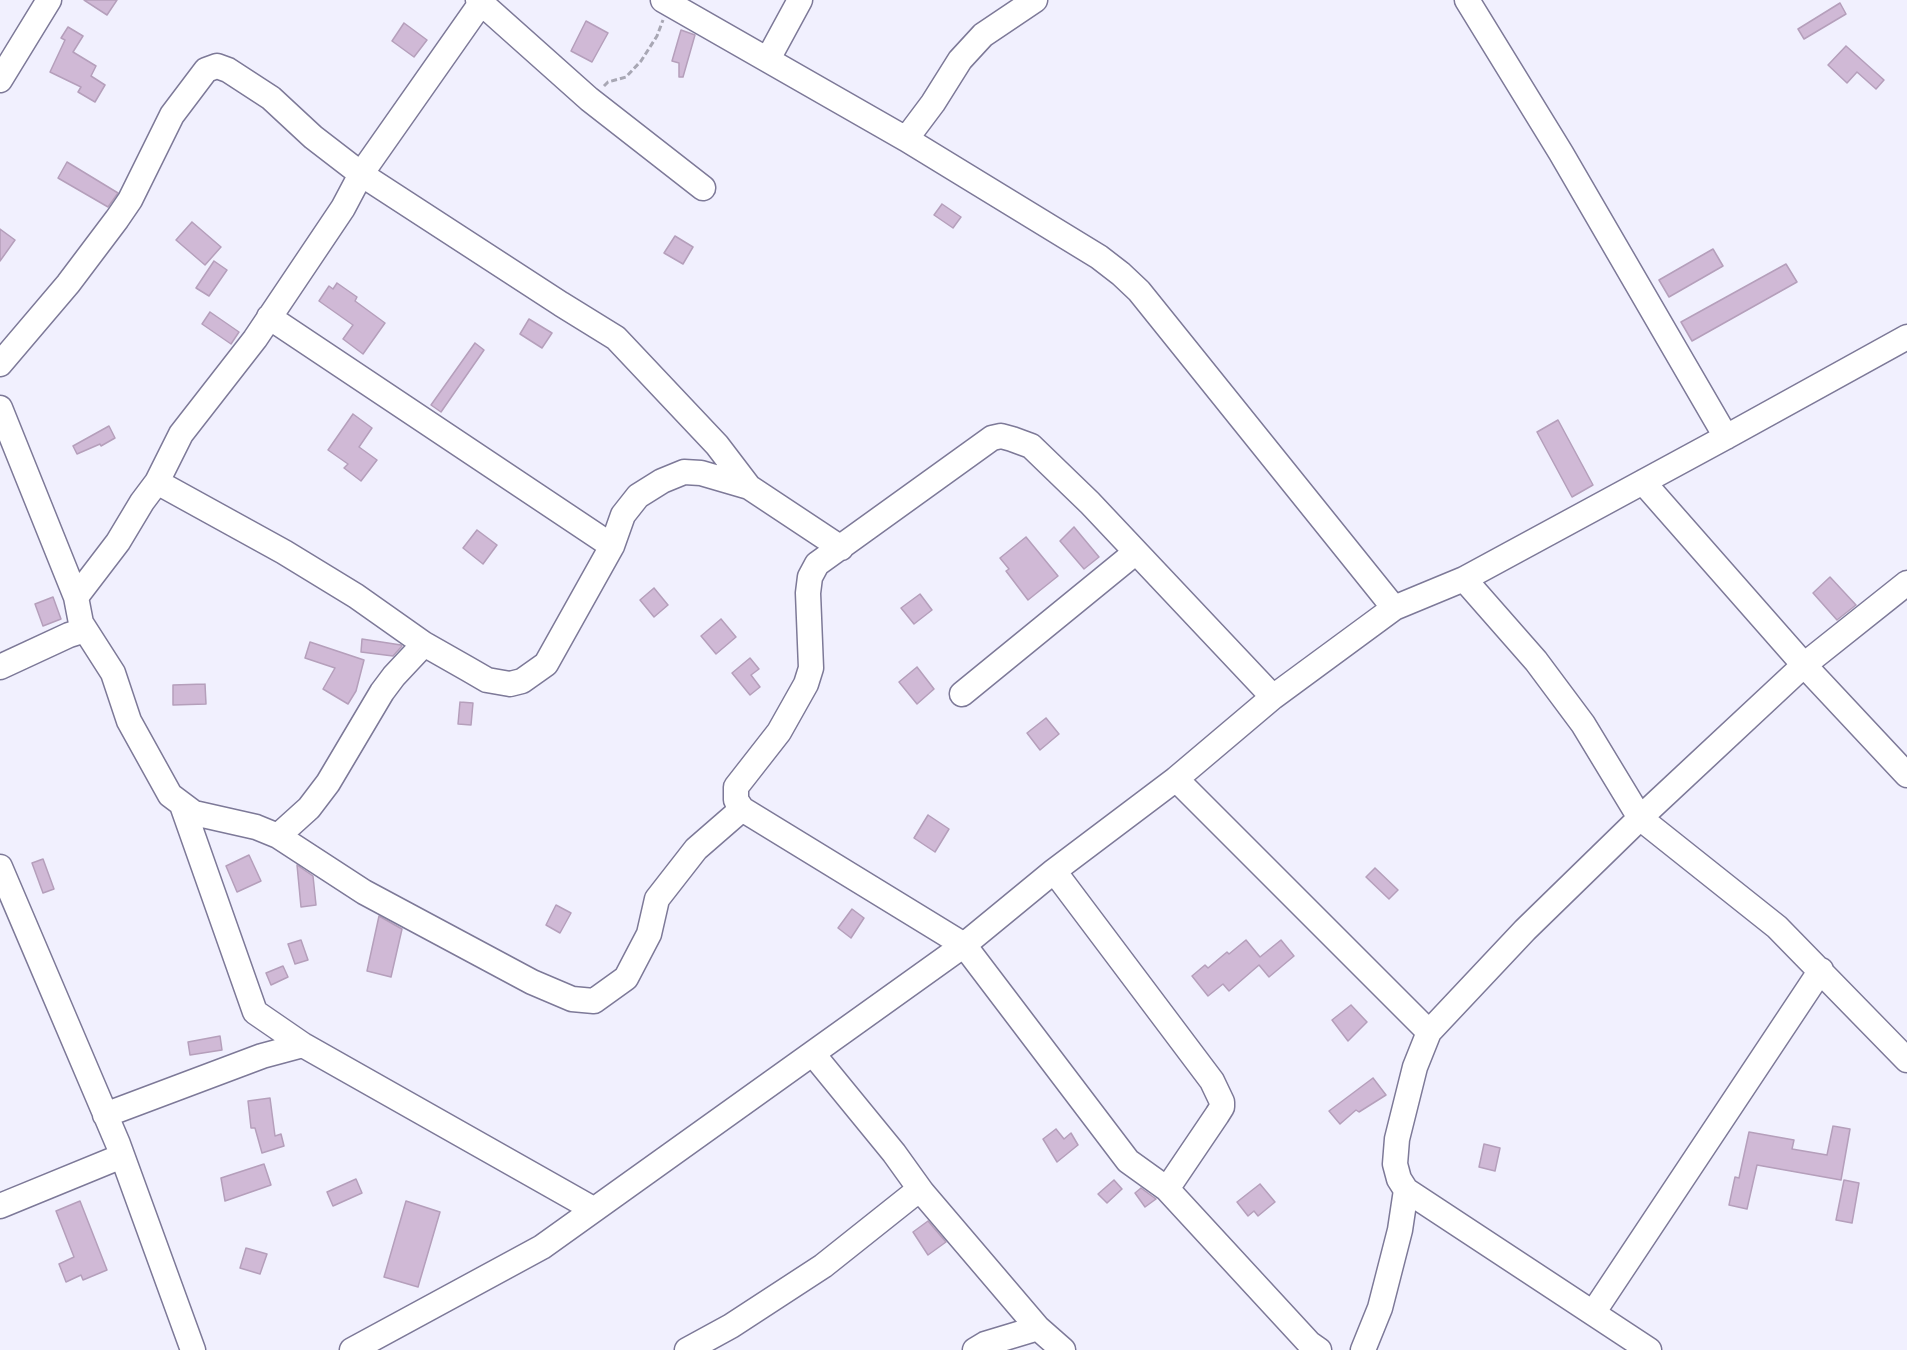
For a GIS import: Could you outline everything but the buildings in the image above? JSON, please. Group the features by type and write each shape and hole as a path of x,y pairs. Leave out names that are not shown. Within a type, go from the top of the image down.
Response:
{"street":[{"path":"0,80 50,0"},
{"path":"768,59 800,0"},
{"path":"906,139 933,104 960,60 983,36 1035,0"},
{"path":"1467,0 1561,153 1726,437"},
{"path":"76,597 118,542 157,482 181,435 269,317 343,208 361,174 479,1 589,99 703,188"},
{"path":"666,2 906,139 1099,257 1139,291 1395,608"},
{"path":"0,364 68,284 117,219 130,200 172,115 206,70 217,66 228,70 271,98 313,137 361,174 616,338 717,445 749,487"},
{"path":"269,317 612,546"},
{"path":"352,1350 542,1247 964,945 1054,871 1176,778 1273,697 1395,608 1464,579 1907,337"},
{"path":"0,408 76,597 81,623 113,673 129,721 148,757 170,795 182,805 203,816 256,826 278,836 364,891 532,982 572,999 594,1001 627,978 649,934 657,899 696,849 742,809"},
{"path":"1273,697 1090,503 1031,446 1001,436 992,438 817,564 810,577 808,593 811,668 806,684 779,732 736,787 736,800 742,809 964,945 1128,1161 1167,1189 1309,1343 1319,1350"},
{"path":"157,482 284,552 356,596 424,644 487,680 510,684 522,681 546,664 612,546 623,515 638,496 662,481 684,472 701,473 749,487 841,548"},
{"path":"1643,482 1804,665 1907,775"},
{"path":"962,694 1136,552"},
{"path":"1464,579 1536,661 1583,724 1640,818 1776,927 1821,970 1907,1060"},
{"path":"1649,1350 1406,1190 1399,1179 1395,1164 1397,1140 1415,1067 1429,1032 1525,930 1640,818 1804,665 1907,583"},
{"path":"0,667 69,635 85,630"},
{"path":"278,836 309,808 328,783 382,692 424,644"},
{"path":"1176,778 1429,1032"},
{"path":"182,805 255,1012 303,1046 594,1209"},
{"path":"0,867 122,1156 193,1350"},
{"path":"1054,871 1212,1081 1222,1102 1217,1115 1167,1189"},
{"path":"1593,1313 1821,970"},
{"path":"105,1115 262,1056 303,1046"},
{"path":"813,1053 894,1153 922,1192 1038,1328 1063,1350"},
{"path":"0,1206 122,1156"},
{"path":"1363,1350 1380,1308 1400,1230 1406,1190"},
{"path":"687,1350 731,1326 823,1266 911,1196 922,1192"},
{"path":"975,1350 985,1344 1038,1328"}],"path":[{"path":"589,99 608,82 626,77 641,61 657,36 666,2"}]}
